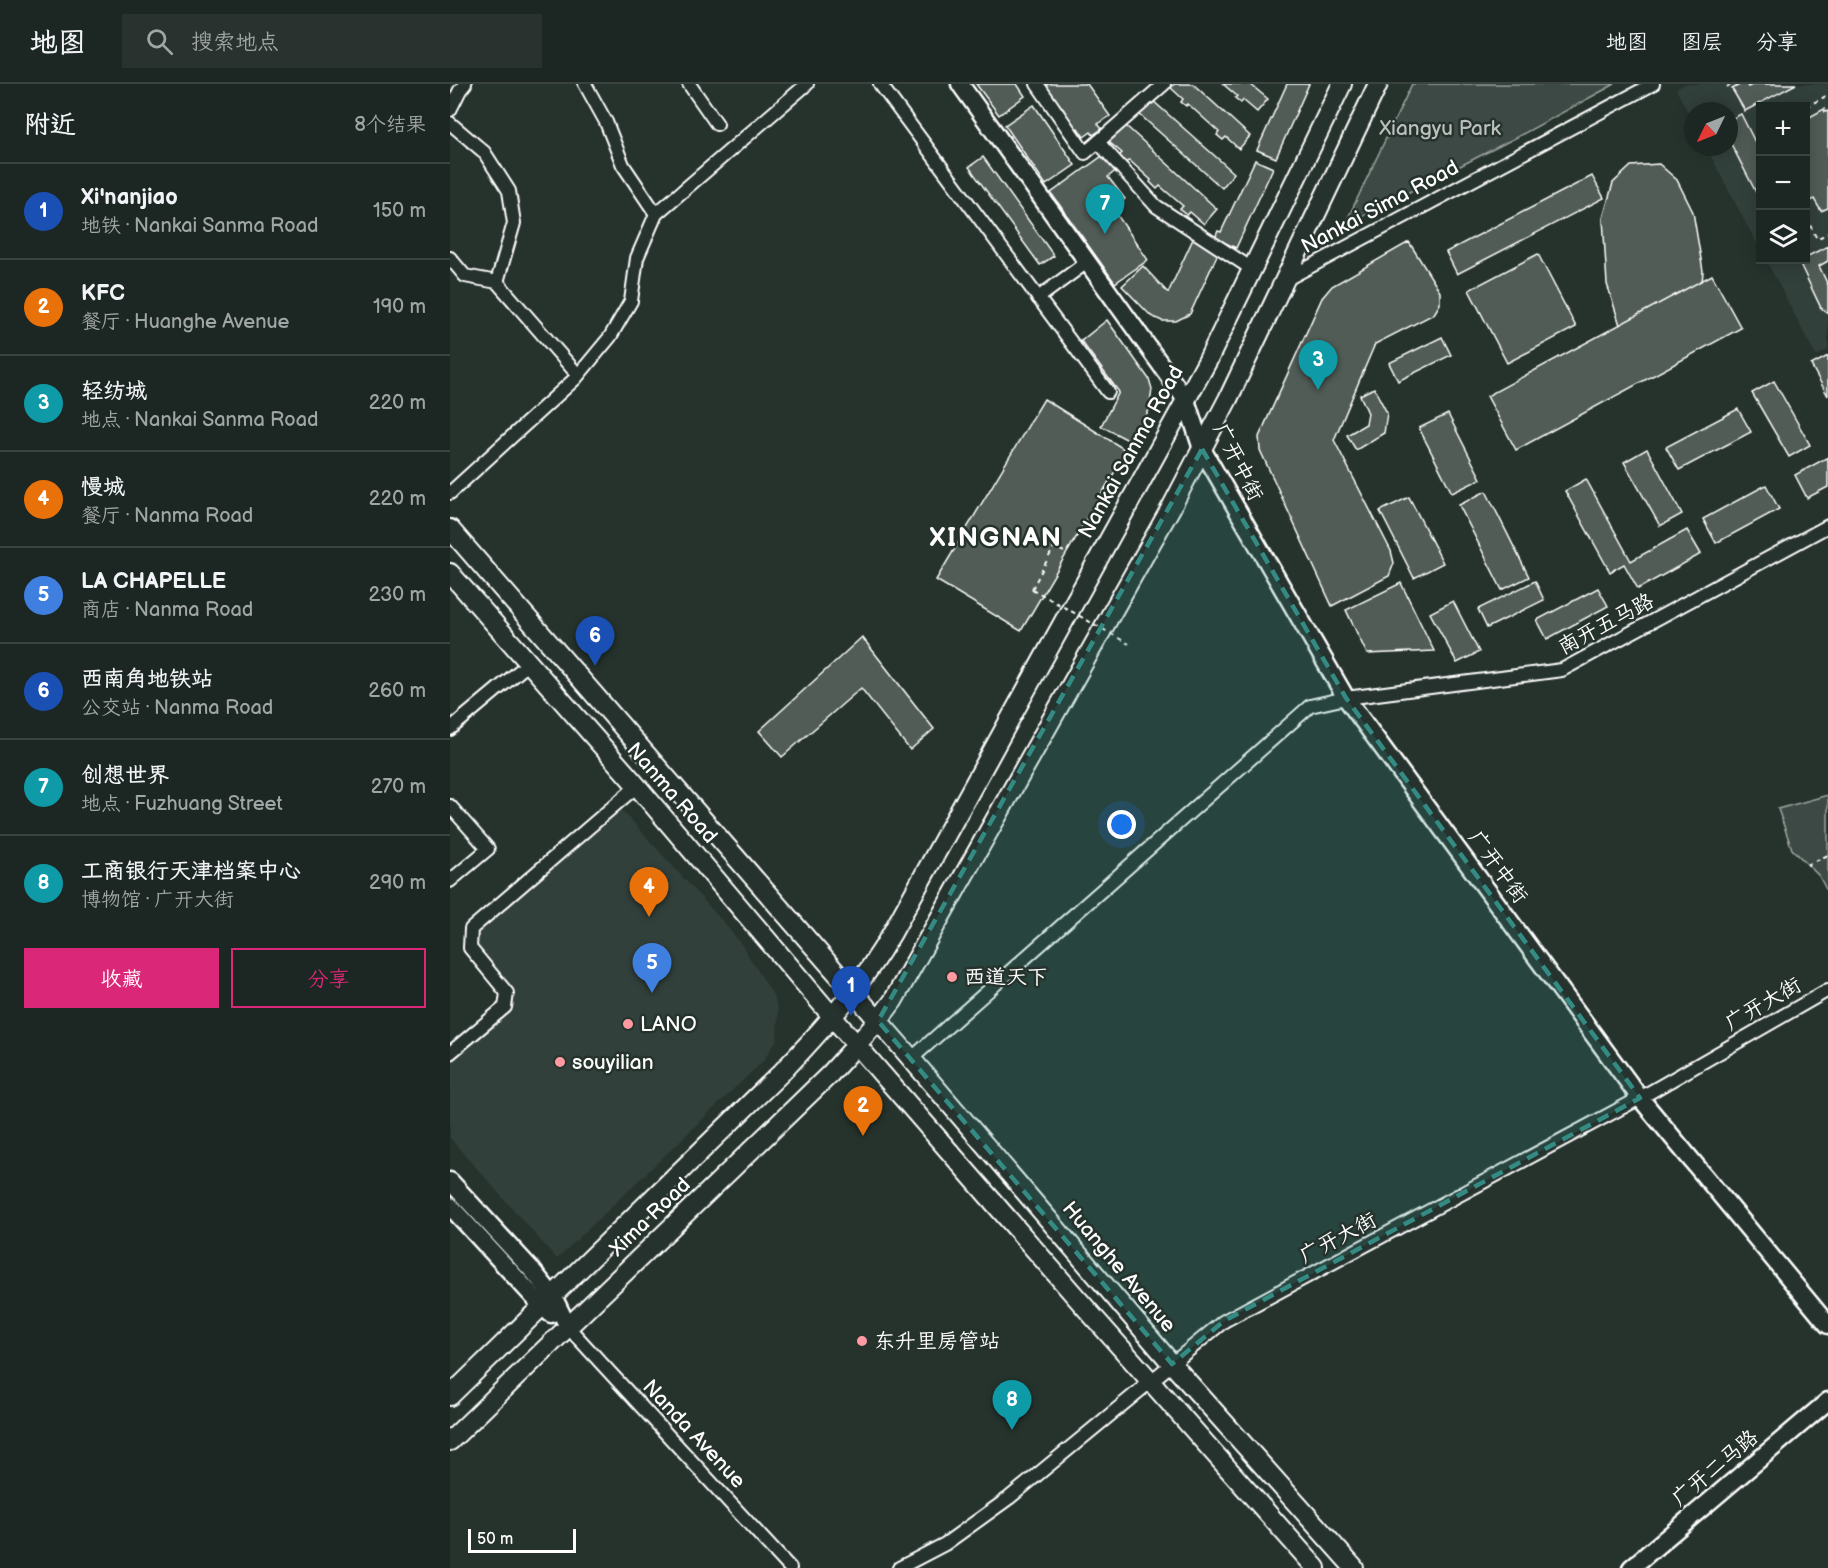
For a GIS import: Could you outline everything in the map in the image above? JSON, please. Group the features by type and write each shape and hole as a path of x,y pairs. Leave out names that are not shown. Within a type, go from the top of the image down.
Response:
{"main road":[{"path":"878,1021 893,1001 912,968 1202,449 1378,84"},
{"name":"Nankai Sanma Road","path":"833,1017 853,993 892,933 1208,360 1336,86"},
{"name":"Nanma Road","path":"450,529 853,993"},
{"name":"Nanma Road","path":"450,573 857,1045"},
{"name":"Huanghe Avenue","path":"853,993 1172,1364 1354,1568"},
{"name":"Xima Road","path":"450,1396 782,1072 833,1017"},
{"name":"Xima Road","path":"450,1442 830,1074 878,1021"},
{"path":"857,1045 1149,1381 1316,1568"}],"street":[{"path":"450,110 465,84"},
{"path":"585,84 606,122 623,165 656,214"},
{"path":"689,84 717,124"},
{"path":"450,493 578,375 610,337 631,301 637,258 656,214 807,84"},
{"path":"880,84 1108,392"},
{"name":"广开中街","path":"960,84 1186,400 1202,449 1346,698 1640,1098 1828,1325"},
{"path":"1037,84 1085,153 1164,84"},
{"name":"Nankai Sima Road","path":"1285,280 1653,84"},
{"path":"450,123 484,152 509,191 514,223 497,282"},
{"path":"1098,142 1156,206 1252,269"},
{"path":"450,258 465,276 497,282 578,375"},
{"path":"1038,298 1087,262"},
{"name":"南开五马路","path":"911,1059 1310,706 1346,698 1562,670 1828,526"},
{"path":"450,729 529,663"},
{"path":"450,1053 505,1007 507,993 470,948 471,929 636,786"},
{"path":"450,806 488,849 450,881"},
{"name":"广开大街","path":"898,1568 945,1544 1009,1498 1224,1321 1640,1098 1828,990"},
{"path":"450,1181 532,1270 547,1301"},
{"path":"450,1206 547,1301 568,1327"},
{"name":"Nanda Avenue","path":"568,1327 790,1568"},
{"name":"广开二马路","path":"1631,1568 1828,1401"}],"path":[{"path":"1727,87 1731,84"},
{"path":"1810,105 1828,95"},
{"path":"1810,226 1816,239 1828,233"},
{"path":"1115,475 1066,553 1054,547 1032,589 1129,644"},
{"path":"1807,865 1828,855"}],"highlighted area":[{"path":"1202,449 1346,698 1640,1098 1224,1321 1172,1364 878,1021"}],"shaded area":[{"path":"1685,84 1828,84 1828,350 1816,356 1768,264 1810,264 1810,102 1756,102 1756,242 1711,156 1738,156 1738,102 1684,102 1684,105 1676,89"},
{"path":"621,809 741,944 773,995 778,1009 777,1039 764,1060 557,1259 450,1138 450,1059 475,1039 512,995 468,938"}],"green space":[{"name":"Xiangyu Park","path":"1412,84 1615,84 1358,218 1347,220"},
{"path":"1828,795 1828,893 1819,876 1792,849 1778,809"}],"building":[{"path":"976,84 1017,84 1025,96 999,115"},
{"path":"1041,84 1087,84 1110,116 1098,124 1102,129 1093,135 1091,132 1084,137 1078,128 1074,131 1061,112 1064,110 1059,104 1057,106"},
{"path":"1174,84 1193,84 1250,136 1239,149 1226,137 1223,140 1217,135 1219,132 1188,104 1186,106 1181,102 1183,99 1171,88"},
{"path":"1223,84 1250,84 1268,99 1257,112 1243,100 1241,103 1235,98 1237,96"},
{"path":"1287,84 1309,84 1276,158 1257,150"},
{"path":"1741,84 1746,84 1748,87 1754,84 1796,84 1762,102 1756,102 1756,105 1745,111 1732,89"},
{"path":"1152,100 1234,173 1222,188 1139,114"},
{"path":"1034,105 1075,165 1046,185 1005,125"},
{"path":"1824,109 1825,112 1828,111 1828,208 1821,211 1814,199 1810,201 1810,117"},
{"path":"1741,114 1756,144 1756,192 1737,156 1738,116"},
{"path":"1125,125 1217,209 1204,224 1190,212 1187,215 1180,209 1183,206 1160,186 1157,189 1150,182 1151,180 1129,160 1126,163 1119,156 1122,153 1109,142"},
{"path":"1105,154 1119,168 1108,177 1125,199 1113,209 1148,260 1115,283 1051,193"},
{"path":"983,157 1054,256 1040,265 969,167"},
{"path":"1255,160 1273,168 1236,248 1215,238 1218,231 1221,232"},
{"path":"1659,164 1677,180 1693,212 1703,271 1698,330 1684,358 1661,371 1641,363 1620,325 1607,284 1603,218 1613,183 1631,166"},
{"path":"1592,176 1604,198 1457,274 1446,252"},
{"path":"1193,239 1219,251 1190,314 1176,321 1162,321 1151,316 1122,286 1143,266 1168,293"},
{"path":"1409,242 1440,292 1440,304 1434,314 1375,344 1334,440 1391,551 1394,563 1389,576 1332,606 1260,450 1259,437 1322,298 1332,286"},
{"path":"1828,246 1828,261 1819,266 1828,285 1828,313 1821,308 1801,266 1801,264 1810,264 1810,255"},
{"path":"1538,254 1576,327 1507,363 1469,290"},
{"path":"1712,275 1741,328 1516,450 1487,396"},
{"path":"1107,320 1149,379 1152,389 1149,410 1142,424 1128,440 1101,426 1119,392 1081,341"},
{"path":"1442,337 1451,355 1398,381 1389,363"},
{"path":"1828,356 1828,396 1811,365"},
{"path":"1774,381 1810,445 1789,457 1752,393"},
{"path":"1374,388 1387,413 1384,433 1356,450 1347,435 1366,424 1368,413 1360,395"},
{"path":"1044,399 1127,451 1021,631 936,580"},
{"path":"1738,409 1751,432 1679,470 1666,447"},
{"path":"1448,414 1481,479 1452,493 1419,428"},
{"path":"1647,449 1682,514 1660,526 1624,462"},
{"path":"1828,457 1828,487 1807,498 1795,475"},
{"path":"1586,479 1631,561 1687,530 1701,554 1638,589 1624,564 1610,572 1565,491"},
{"path":"1766,485 1779,509 1716,543 1703,519"},
{"path":"1486,491 1529,577 1502,590 1459,505"},
{"path":"1409,497 1443,563 1414,578 1380,511"},
{"path":"1535,581 1544,600 1487,628 1478,609"},
{"path":"1401,583 1434,651 1367,654 1346,610"},
{"path":"1598,588 1608,606 1547,639 1537,620"},
{"path":"1453,601 1479,652 1457,663 1430,613"},
{"path":"862,637 934,729 910,750 861,688 782,757 759,731"}],"place":[{"name":"创想世界","path":"1105,234"},
{"name":"轻纺城","path":"1318,390"},
{"name":"西南角地铁站","path":"595,666"},
{"name":"慢城","path":"649,917"},
{"name":"西道天下","path":"952,977"},
{"name":"LA CHAPELLE","path":"652,993"},
{"name":"Xi'nanjiao","path":"851,1016"},
{"name":"LANO","path":"628,1024"},
{"name":"souyilian","path":"560,1062"},
{"name":"KFC","path":"863,1136"},
{"name":"东升里房管站","path":"862,1341"},
{"name":"工商银行天津档案中心","path":"1012,1430"}],"district":[{"name":"XINGNAN","path":"996,538"}]}
